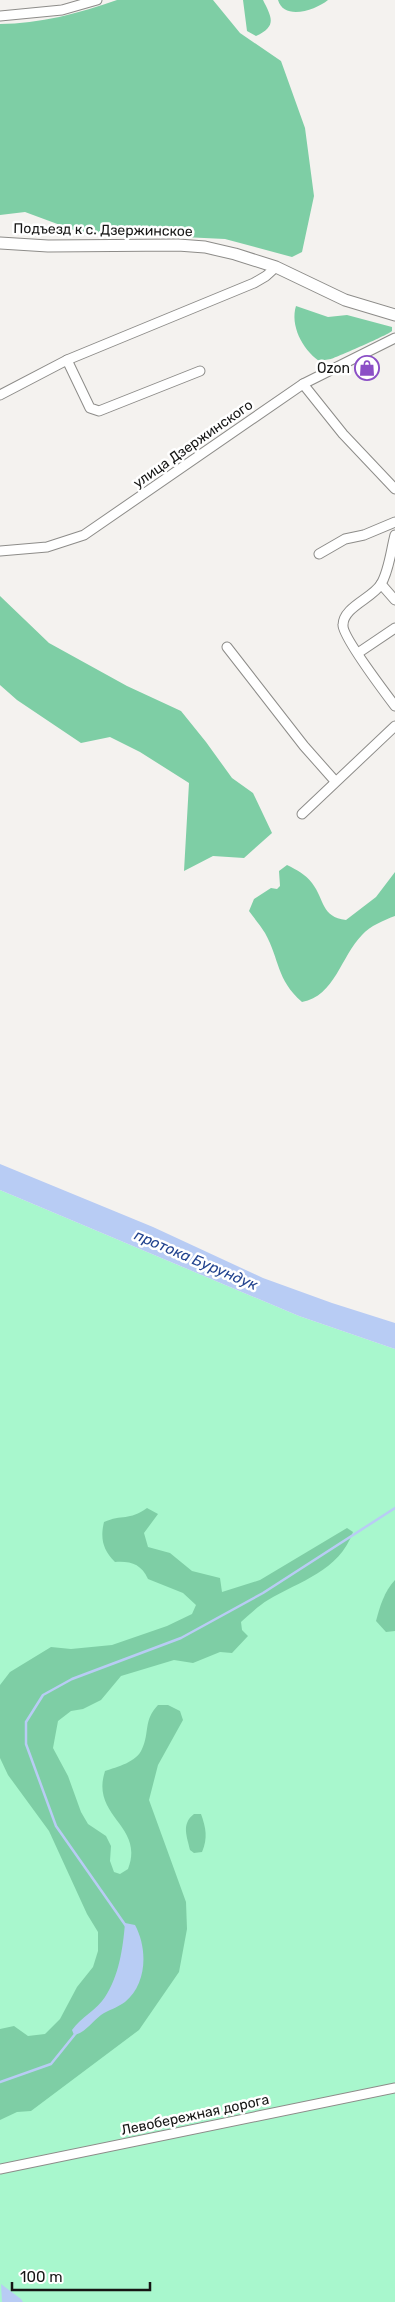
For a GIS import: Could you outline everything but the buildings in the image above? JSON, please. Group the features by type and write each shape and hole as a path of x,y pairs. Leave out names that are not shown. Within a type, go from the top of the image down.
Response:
{"street":[{"path":"0,16 62,10 97,0"},
{"name":"Подъезд к с. Дзержинское","path":"0,243 48,246 178,245 205,247 276,267 344,300 395,315"},
{"path":"0,395 67,360 254,283 276,267"},
{"name":"улица Дзержинского","path":"0,552 47,547 84,535 303,384 395,338"},
{"path":"67,360 90,408 99,412 200,371"},
{"path":"303,384 343,434 395,489"},
{"path":"319,554 345,539 364,535 395,522"},
{"path":"395,536 381,584 345,616 343,624 344,630 358,653 395,706"},
{"path":"381,584 395,600"},
{"path":"358,653 395,628"},
{"path":"227,647 304,746 335,781"},
{"path":"302,814 320,800 335,781 395,726"},
{"name":"Левобережная дорога","path":"0,2169 395,2088"}],"green space":[{"path":"117,0 213,0 240,33 281,61 305,128 314,196 302,252 292,257 225,239 79,232 25,212 0,215 0,24 15,24 59,17"},
{"path":"243,0 263,0 269,12 270,25 256,36 247,31"},
{"path":"278,0 328,0 308,10 293,12 281,6"},
{"path":"296,306 328,317 347,315 392,327 392,331 331,359 319,361 307,350 296,329"},
{"path":"0,596 49,643 127,686 181,711 232,778 253,793 272,833 244,858 213,856 184,871 189,783 140,752 110,737 81,743 17,700 0,685"},
{"path":"287,865 301,872 309,880 316,889 324,907 332,915 346,920 376,897 395,872 395,916 365,932 348,953 330,984 313,998 302,1002 287,985 265,933 249,911 254,899 271,888 277,889 280,886 279,871"},
{"path":"0,1190 299,1316 395,1349 395,2302 0,2302"},
{"path":"147,1508 158,1514 144,1533 148,1547 170,1553 192,1571 220,1578 222,1592 260,1580 347,1528 353,1532 347,1545 328,1566 317,1574 264,1602 241,1622 242,1630 248,1636 232,1653 220,1652 193,1663 174,1660 121,1676 101,1700 83,1709 71,1711 58,1721 53,1748 68,1776 81,1812 88,1824 106,1836 111,1846 110,1861 114,1872 120,1874 128,1869 131,1854 129,1842 124,1831 105,1800 102,1787 105,1771 126,1763 139,1754 144,1743 148,1721 158,1705 168,1705 180,1711 183,1720 158,1765 149,1800 186,1902 187,1929 179,1972 139,2030 31,2111 17,2112 0,2120 0,2029 14,2026 28,2036 45,2034 60,2019 77,1987 93,1967 98,1951 98,1932 87,1914 49,1831 8,1775 0,1758 0,1685 10,1672 51,1647 71,1649 112,1645 167,1626 192,1614 196,1605 183,1593 148,1579 139,1567 131,1563 115,1562 105,1549 102,1534 104,1522 135,1515"},
{"path":"395,1580 395,1631 386,1632 376,1621 385,1594"},
{"path":"194,1814 201,1814 206,1838 202,1852 194,1853 190,1850 186,1826"}],"water":[{"name":"протока Бурундук","path":"0,1164 153,1227 263,1278 395,1323 395,1349 299,1316 0,1190"},
{"path":"125,1923 135,1925 142,1945 143,1966 138,1986 125,2002 101,2015 85,2030 74,2035 72,2030 102,2002 110,1989 120,1962"},
{"path":"1,2284 21,2299 23,2302 2,2302"}],"waterway":[{"path":"126,1926 56,1826 26,1744 26,1722 43,1695 72,1679 181,1638 263,1593 395,1508"},
{"path":"0,2082 51,2064 76,2033"}],"place":[{"name":"Ozon","path":"367,368"}]}
